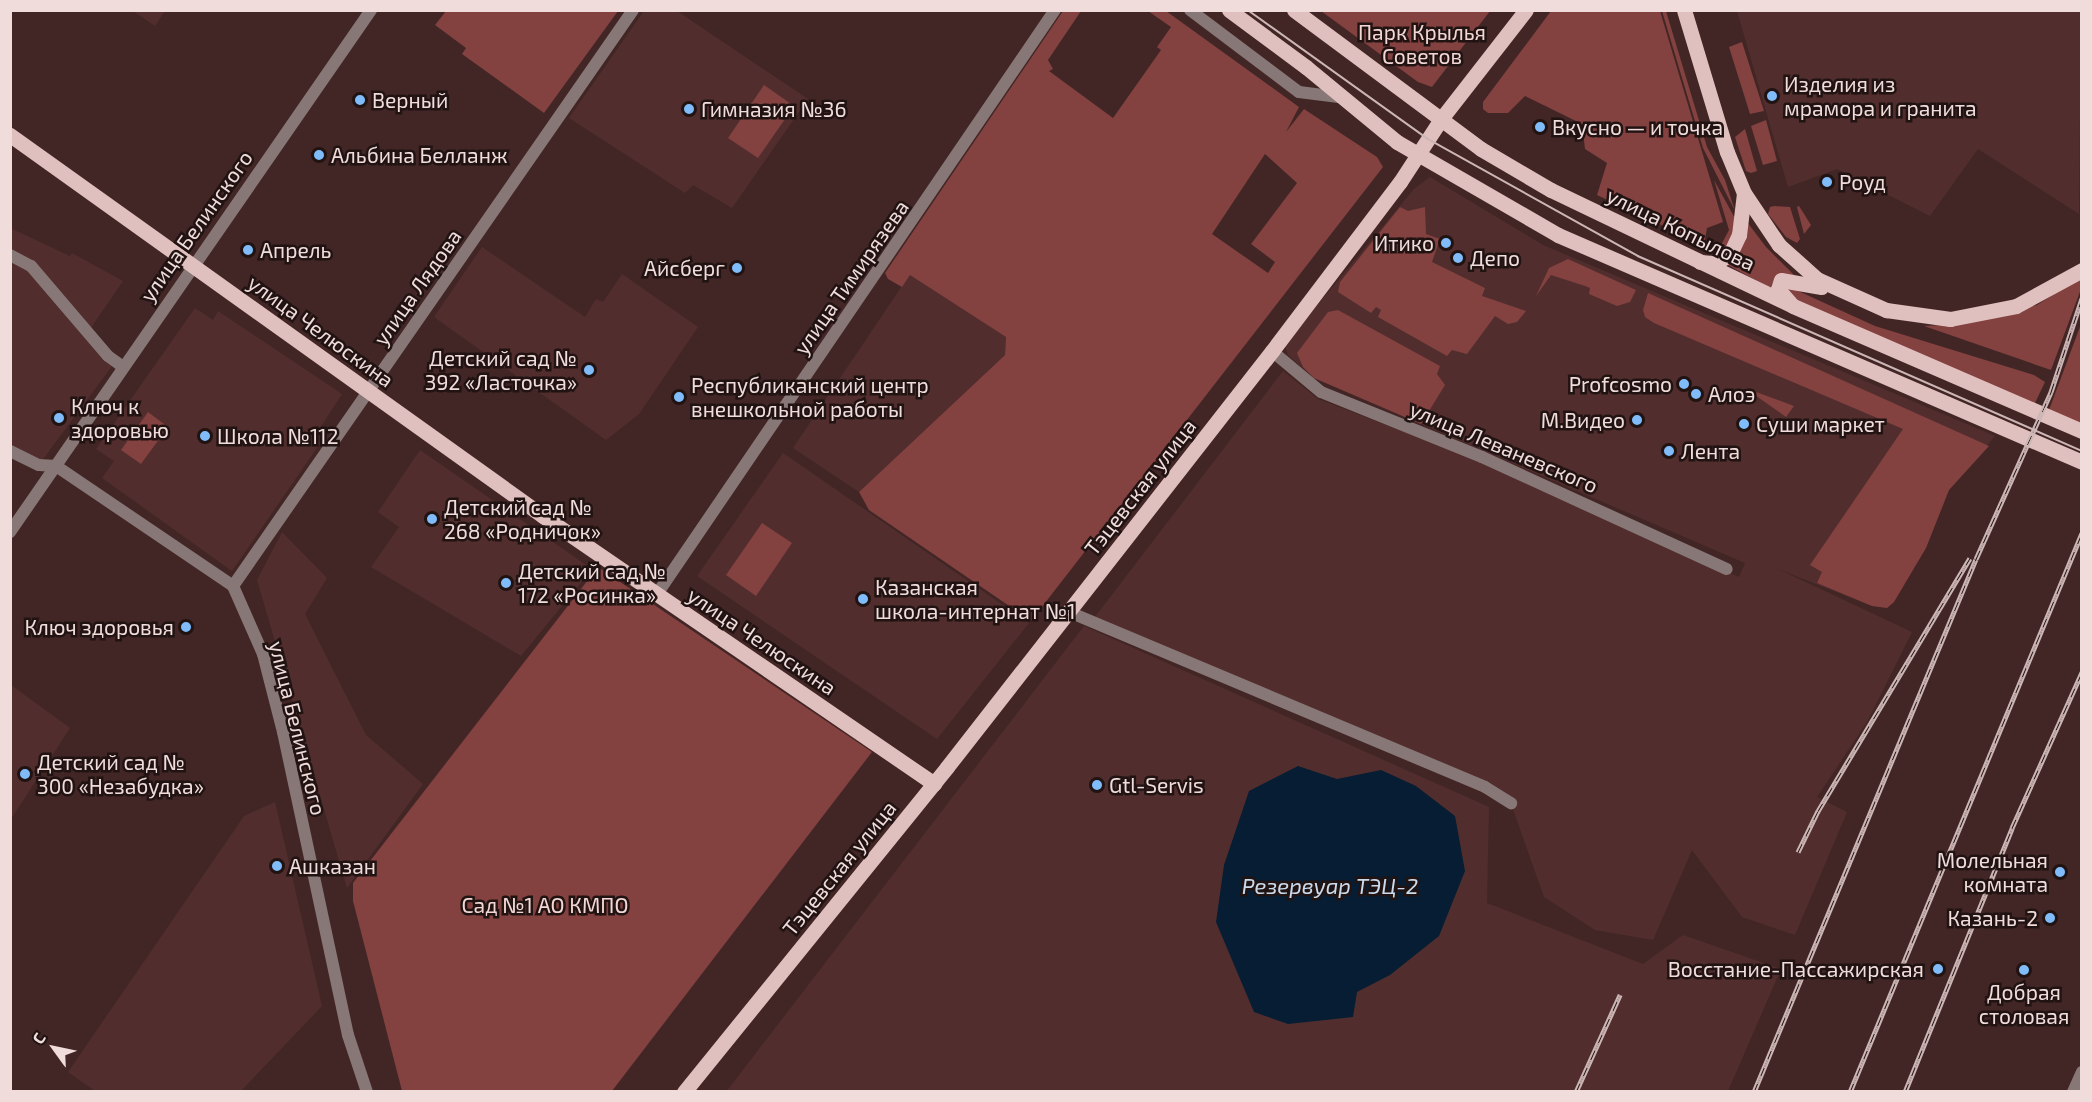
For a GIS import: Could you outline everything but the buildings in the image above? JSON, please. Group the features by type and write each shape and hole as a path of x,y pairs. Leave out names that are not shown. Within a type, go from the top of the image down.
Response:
{"main road":[{"path":"1229,10 1306,67 1339,97 1418,155 1558,235 2082,462"},
{"name":"улица Копылова","path":"1294,10 1481,149 1545,187 1695,262 2082,431"},
{"name":"Тэцевская улица","path":"684,1092 934,784 1069,612 1272,351 1418,155 1442,119 1526,10"},
{"path":"1684,10 1727,152 1744,194 1759,221 1791,258 1838,290"},
{"name":"улица Челюскина","path":"10,135 194,263 368,392 934,784"},
{"path":"1695,262 1716,263 1731,254 1739,235 1744,194"},
{"path":"1793,306 1778,289 1784,278 1838,290 1886,310 1950,319 2016,306 2082,270"}],"street":[{"name":"улица Белинского","path":"10,532 371,10"},
{"name":"улица Лядова","path":"233,586 633,10"},
{"name":"улица Тимирязева","path":"657,594 1055,10"},
{"path":"1190,10 1299,92 1339,97"},
{"path":"10,255 31,267 108,356 123,367"},
{"name":"улица Леваневского","path":"1272,351 1321,392 1482,457 1727,569"},
{"path":"10,451 39,465 56,466 233,586"},
{"name":"улица Белинского","path":"233,586 263,654 283,732 348,1035 367,1092"},
{"path":"1069,612 1485,787 1511,803"},
{"path":"2073,1092 2082,1072"}],"shaded area":[{"path":"133,11 165,11 155,26"},
{"name":"Гимназия №36","path":"644,11 677,11 808,99 732,208 693,185 685,193 569,118"},
{"path":"1737,11 2081,11 2079,214 1978,149 1930,216 1837,169 1788,187"},
{"path":"1430,177 1543,245 1995,436 1949,490 1926,548 1887,608 1872,606 1778,569 1912,632 1867,722 1817,797 1847,812 1795,935 1742,917 1692,850 1653,940 1595,930 1544,897 1509,798 1095,617 1283,371 1318,399 1486,463 1739,577 1745,563 1314,378 1288,355 1285,346 1291,337 1414,189"},
{"path":"10,228 70,256 72,253 123,281 86,335 118,358 41,462 11,446"},
{"name":"Детский сад № 392 «Ласточка»","path":"482,247 585,317 596,299 603,302 622,274 698,327 639,414 606,440 434,317"},
{"path":"910,274 1006,337 1005,355 859,492 793,448"},
{"name":"Школа №112","path":"195,308 213,320 218,311 342,394 314,437 321,442 232,571 102,478 114,461 96,449"},
{"path":"420,450 592,569 521,656 371,567 399,527 378,512"},
{"name":"Казанская школа-интернат №1","path":"783,453 1029,623 937,739 697,576"},
{"path":"282,532 327,578 305,614 366,735 423,784 347,888 257,580"},
{"path":"1084,626 1489,807 1487,903 1643,964 1683,935 1781,969 1728,1091 726,1092"},
{"name":"Детский сад № 300 «Незабудка»","path":"11,685 70,728 11,819"},
{"path":"275,802 322,1006 241,1091 95,1091 68,1072 244,816"}],"green space":[{"path":"446,11 618,11 544,113 462,54 466,48 435,25"},
{"path":"1063,11 1081,11 1048,60 1053,69 1049,71 1113,118 1161,50 1157,47 1171,27 1148,11 1166,11 1299,107 1286,132 1304,109 1377,157 1383,167 1031,621 869,510 859,492 1005,355 1006,337 910,275 902,287 888,279 885,273","holes":["1265,154 1297,183 1251,244 1275,262 1268,273 1212,234"]},
{"name":"Парк Крылья Советов","path":"1321,11 1490,11 1432,87 1418,82"},
{"path":"1551,11 1660,11 1723,222 1707,228 1704,245 1597,195 1607,163 1585,149 1582,124 1525,96 1508,113 1488,113 1483,109 1483,102"},
{"path":"1662,11 1666,11 1707,147 1725,180 1735,211 1703,148"},
{"path":"1742,42 1764,111 1750,114 1729,47"},
{"path":"764,85 794,106 758,158 728,138"},
{"path":"1766,120 1777,161 1763,165 1751,126"},
{"path":"1745,129 1757,171 1751,173 1746,171 1735,137"},
{"path":"1714,180 1737,222 1728,250 1720,247 1729,230"},
{"path":"1799,206 1811,225 1804,234 1797,207"},
{"path":"1400,207 1408,211 1425,207 1426,234 1440,239 1432,262 1485,288 1482,296 1526,311 1517,322 1508,324 1495,316 1467,354 1452,350 1447,356 1378,317 1381,310 1376,307 1371,313 1338,292 1340,282"},
{"path":"1770,207 1790,207 1800,239 1797,243 1786,237 1768,214"},
{"path":"1744,218 1766,247 1799,280 1776,277 1770,288 1724,263"},
{"path":"1568,259 1636,290 1630,302 1617,306 1589,294 1590,288 1551,275 1536,296 1549,268"},
{"path":"2081,277 2081,289 2051,370 1924,326 1960,324 2037,305"},
{"path":"1785,285 1875,326 2034,375 2045,382 2034,405 1797,303"},
{"path":"1648,293 1989,446 1949,490 1926,548 1894,602 1887,608 1872,606 1817,583 1822,572 1810,565 1903,429 1654,323 1645,317 1643,310"},
{"path":"1338,310 1440,366 1437,374 1445,385 1421,424 1314,378 1303,367 1297,353 1328,312"},
{"path":"2081,324 2081,424 2049,410"},
{"path":"1745,388 1794,406 1786,417"},
{"path":"148,412 168,427 141,464 121,450"},
{"path":"762,523 792,543 756,596 726,575"},
{"name":"Сад №1 АО КМПО","path":"598,567 872,752 612,1091 402,1091 353,901 353,883"}],"water":[{"name":"Резервуар ТЭЦ-2","path":"1298,766 1337,779 1381,770 1416,786 1455,816 1465,871 1439,936 1390,975 1357,992 1353,1017 1288,1024 1254,1012 1216,922 1224,865 1249,791"}],"tram line":[{"path":"1248,10 1428,139 1638,256 2082,451"}],"railway":[{"path":"1754,1092 1976,559 2051,392 2082,298"},
{"path":"1850,1092 2082,533"},
{"path":"1798,852 1818,811 1970,558"},
{"path":"1905,1092 2012,828 2082,672"},
{"path":"1576,1092 1620,995"}],"place":[{"name":"Изделия из мрамора и гранита","path":"1772,96"},
{"name":"Верный","path":"360,100"},
{"name":"Гимназия №36","path":"689,109"},
{"name":"Вкусно — и точка","path":"1540,127"},
{"name":"Альбина Белланж","path":"319,155"},
{"name":"Роуд","path":"1827,182"},
{"name":"Итико","path":"1446,243"},
{"name":"Апрель","path":"248,250"},
{"name":"Депо","path":"1458,258"},
{"name":"Айсберг","path":"737,268"},
{"name":"Детский сад № 392 «Ласточка»","path":"589,370"},
{"name":"Profcosmo","path":"1684,384"},
{"name":"Алоэ","path":"1696,394"},
{"name":"Республиканский центр внешкольной работы","path":"679,397"},
{"name":"Ключ к здоровью","path":"59,418"},
{"name":"М.Видео","path":"1637,420"},
{"name":"Суши маркет","path":"1744,424"},
{"name":"Школа №112","path":"205,436"},
{"name":"Лента","path":"1669,451"},
{"name":"Детский сад № 268 «Родничок»","path":"432,519"},
{"name":"Детский сад № 172 «Росинка»","path":"506,583"},
{"name":"Казанская школа-интернат №1","path":"863,599"},
{"name":"Ключ здоровья","path":"186,627"},
{"name":"Детский сад № 300 «Незабудка»","path":"25,774"},
{"name":"Gtl-Servis","path":"1097,785"},
{"name":"Ашказан","path":"277,866"},
{"name":"Молельная комната","path":"2060,872"},
{"name":"Казань-2","path":"2050,918"},
{"name":"Восстание-Пассажирская","path":"1938,969"},
{"name":"Добрая столовая","path":"2024,970"}]}
